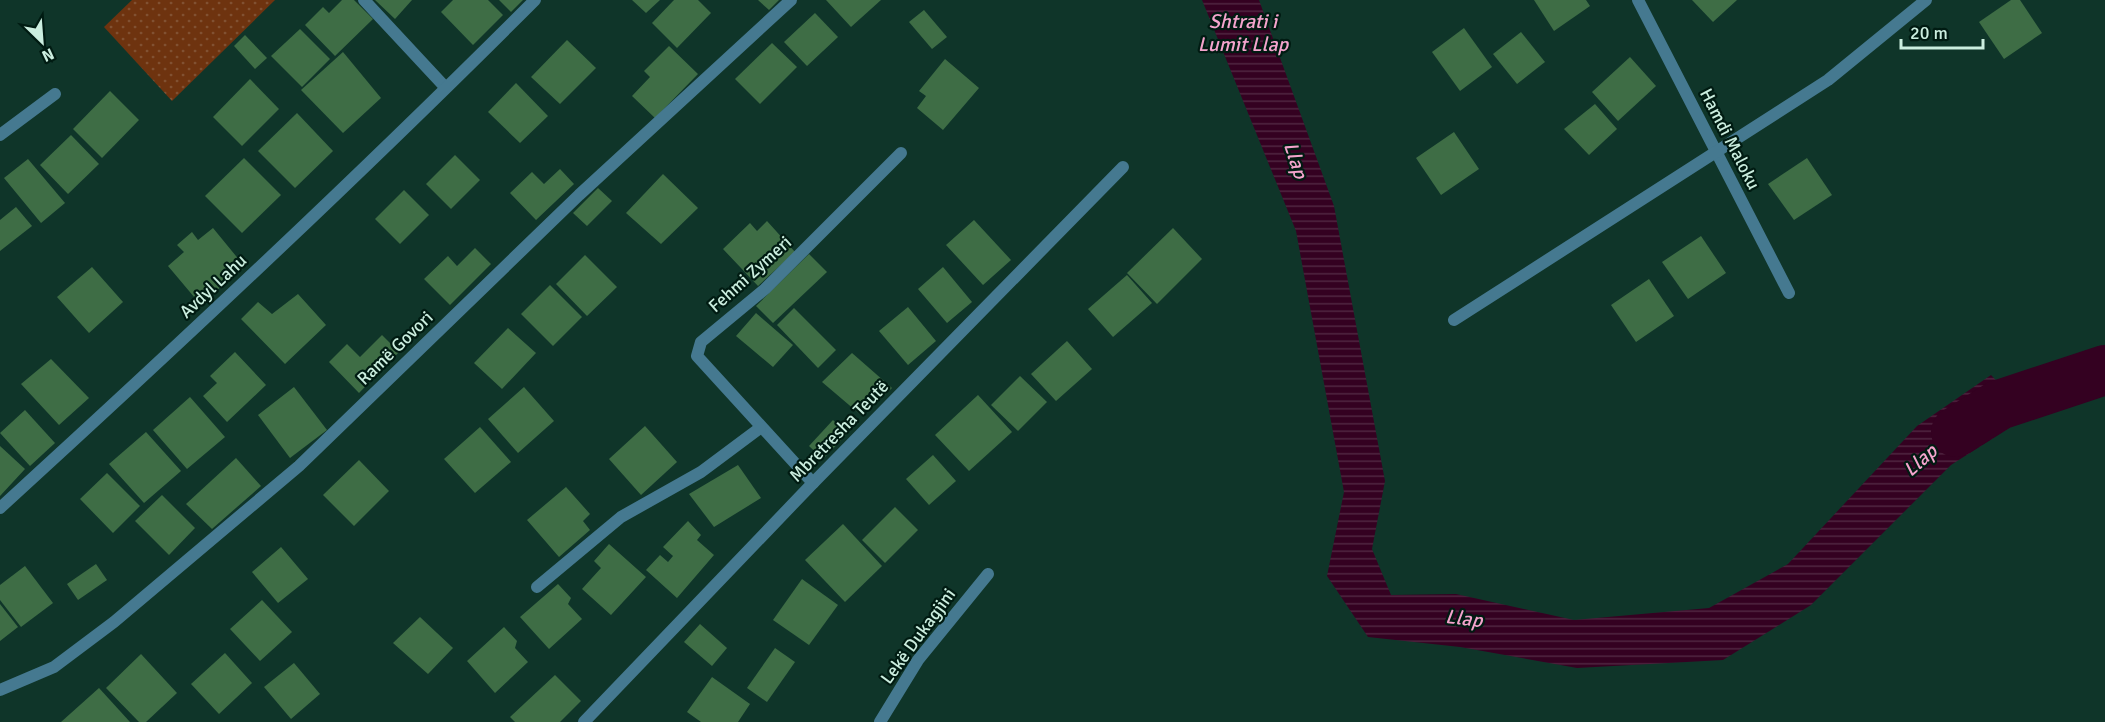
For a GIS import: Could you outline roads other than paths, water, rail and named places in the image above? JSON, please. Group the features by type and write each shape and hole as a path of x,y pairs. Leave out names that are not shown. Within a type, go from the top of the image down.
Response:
{"street":[{"path":"364,0 445,87"},
{"name":"Avdyl Lahu","path":"0,508 216,309 535,0"},
{"name":"Ramë Govori","path":"0,690 54,667 114,622 299,466 579,195 791,0"},
{"name":"Hamdi Maloku","path":"1638,0 1789,293"},
{"path":"1454,320 1828,80 1926,0"},
{"path":"0,135 55,94"},
{"name":"Fehmi Zymeri","path":"813,483 760,428 697,356 701,342 765,289 901,153"},
{"name":"Mbretresha Teutë","path":"584,722 813,483 1123,167"},
{"path":"537,587 621,517 701,472 760,428"},
{"name":"Lekë Dukagjini","path":"880,722 918,660 988,574"}],"water":[{"name":"Shtrati i Lumit Llap","path":"1202,0 1259,0 1334,206 1385,481 1372,549 1391,595 1456,594 1574,620 1709,608 1788,564 1917,426 1991,375 2029,415 1951,465 1811,605 1723,660 1577,668 1460,647 1368,637 1327,576 1344,492 1296,231"}],"waterway":[{"name":"Llap","path":"1956,432 1999,405 2105,370"}]}
